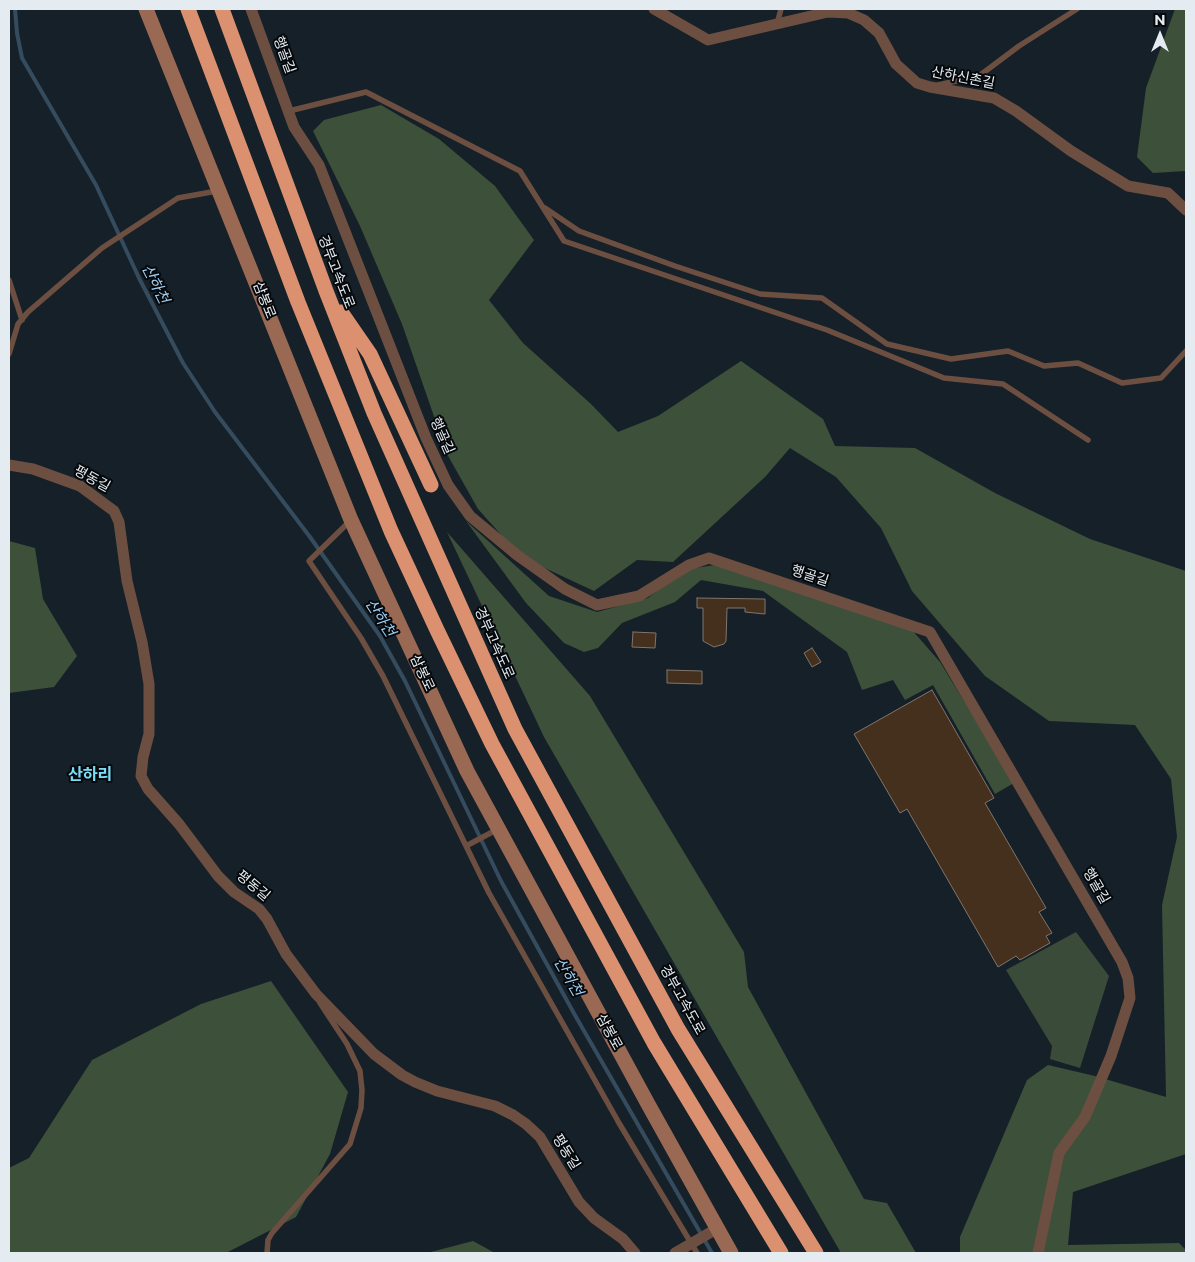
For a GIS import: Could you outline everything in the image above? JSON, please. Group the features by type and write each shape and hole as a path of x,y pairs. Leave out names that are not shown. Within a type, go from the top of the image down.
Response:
{"highway":[{"path":"188,9 298,302 391,531 437,630 492,744 654,1043 781,1253"},
{"name":"경부고속도로","path":"222,9 326,291 374,413 515,729 678,1029 816,1253"},
{"path":"326,291 370,354 431,485"}],"main road":[{"name":"삼봉로","path":"146,9 352,520 493,832 732,1253"}],"street":[{"name":"행골길","path":"251,9 294,127 319,166 426,438 448,485 470,516 517,555 565,589 597,605 639,596 689,565 709,558 930,632 1122,962 1128,978 1130,998 1111,1056 1085,1116 1059,1153 1038,1253"},
{"name":"산하신촌길","path":"654,9 708,40 828,12 848,12 864,20 879,33 896,64 917,83 994,98 1128,186 1168,193 1186,210"},
{"name":"평동길","path":"9,465 33,469 80,486 114,511 119,522 127,581 142,642 149,684 149,734 143,756 141,776 148,789 179,824 218,876 234,892 258,909 267,919 286,954 316,994 374,1054 402,1075 437,1091 495,1106 526,1124 540,1137 579,1202 594,1218 622,1239 635,1253"},
{"path":"675,1253 695,1246 718,1228"}],"lane":[{"path":"777,24 781,9"},
{"path":"930,87 979,76 1019,46 1077,9"},
{"path":"289,111 366,92 520,171 564,241 827,330 944,378 1003,384 1088,440"},
{"path":"9,354 18,324 28,312 111,242 178,198 220,190"},
{"path":"541,205 579,231 675,266 760,294 822,298 888,344 951,359 1008,351 1044,366 1078,363 1122,383 1161,378 1186,351"},
{"path":"9,280 22,320"},
{"path":"352,520 308,561 361,638 382,676 489,892 550,1001 695,1246"},
{"path":"466,846 493,832"},
{"path":"267,1253 268,1240 272,1233 350,1144 361,1108 360,1071 347,1044 316,994"}],"green space":[{"path":"1175,9 1186,9 1186,171 1153,173 1137,157 1146,88"},
{"path":"381,105 439,139 495,186 534,240 489,300 523,343 591,404 618,432 658,416 741,361 823,419 835,446 915,448 995,493 1090,539 1186,571 1186,1154 1073,1192 1068,1245 1179,1243 1186,1250 1186,1253 960,1253 960,1237 1027,1080 1048,1065 1095,1076 1166,1097 1162,905 1177,837 1171,779 1135,725 1049,721 985,676 912,591 881,528 836,477 790,448 765,477 673,562 637,560 594,591 521,557 478,509 447,454 402,324 360,226 313,131 324,120"},
{"path":"466,521 549,596 597,612 648,598 689,565 689,569 721,564 912,630 940,662 1014,783 995,794 933,685 905,700 893,680 862,690 847,652 763,591 701,580 675,602 622,623 598,648 584,652 564,643 526,603"},
{"path":"447,532 590,696 744,952 748,987 864,1199 887,1203 916,1253 841,1253 544,737"},
{"path":"9,541 35,548 43,599 77,656 54,687 9,693"},
{"path":"1076,932 1109,976 1080,1068 1050,1059 1052,1046 1006,970"},
{"path":"271,981 348,1092 330,1154 296,1217 226,1253 9,1253 9,1168 29,1158 92,1060 201,1004"},
{"path":"473,1241 495,1253 427,1253"}],"building":[{"path":"697,598 765,599 765,614 745,612 745,608 727,608 726,641 724,644 714,647 703,641 703,608 697,608"},
{"path":"633,632 656,633 655,648 632,647"},
{"path":"812,648 821,662 812,667 804,653"},
{"path":"667,670 702,671 702,684 667,683"},
{"path":"932,690 994,798 985,803 1046,908 1039,912 1052,933 1046,936 1050,943 1020,960 1016,956 998,967 907,809 900,813 854,734"}],"waterway":[{"name":"산하천","path":"15,9 22,58 96,185 139,278 183,363 215,412 310,537 380,636 405,681 501,881 576,1017 712,1253"}],"district":[{"name":"산하리","path":"90,775"}]}
